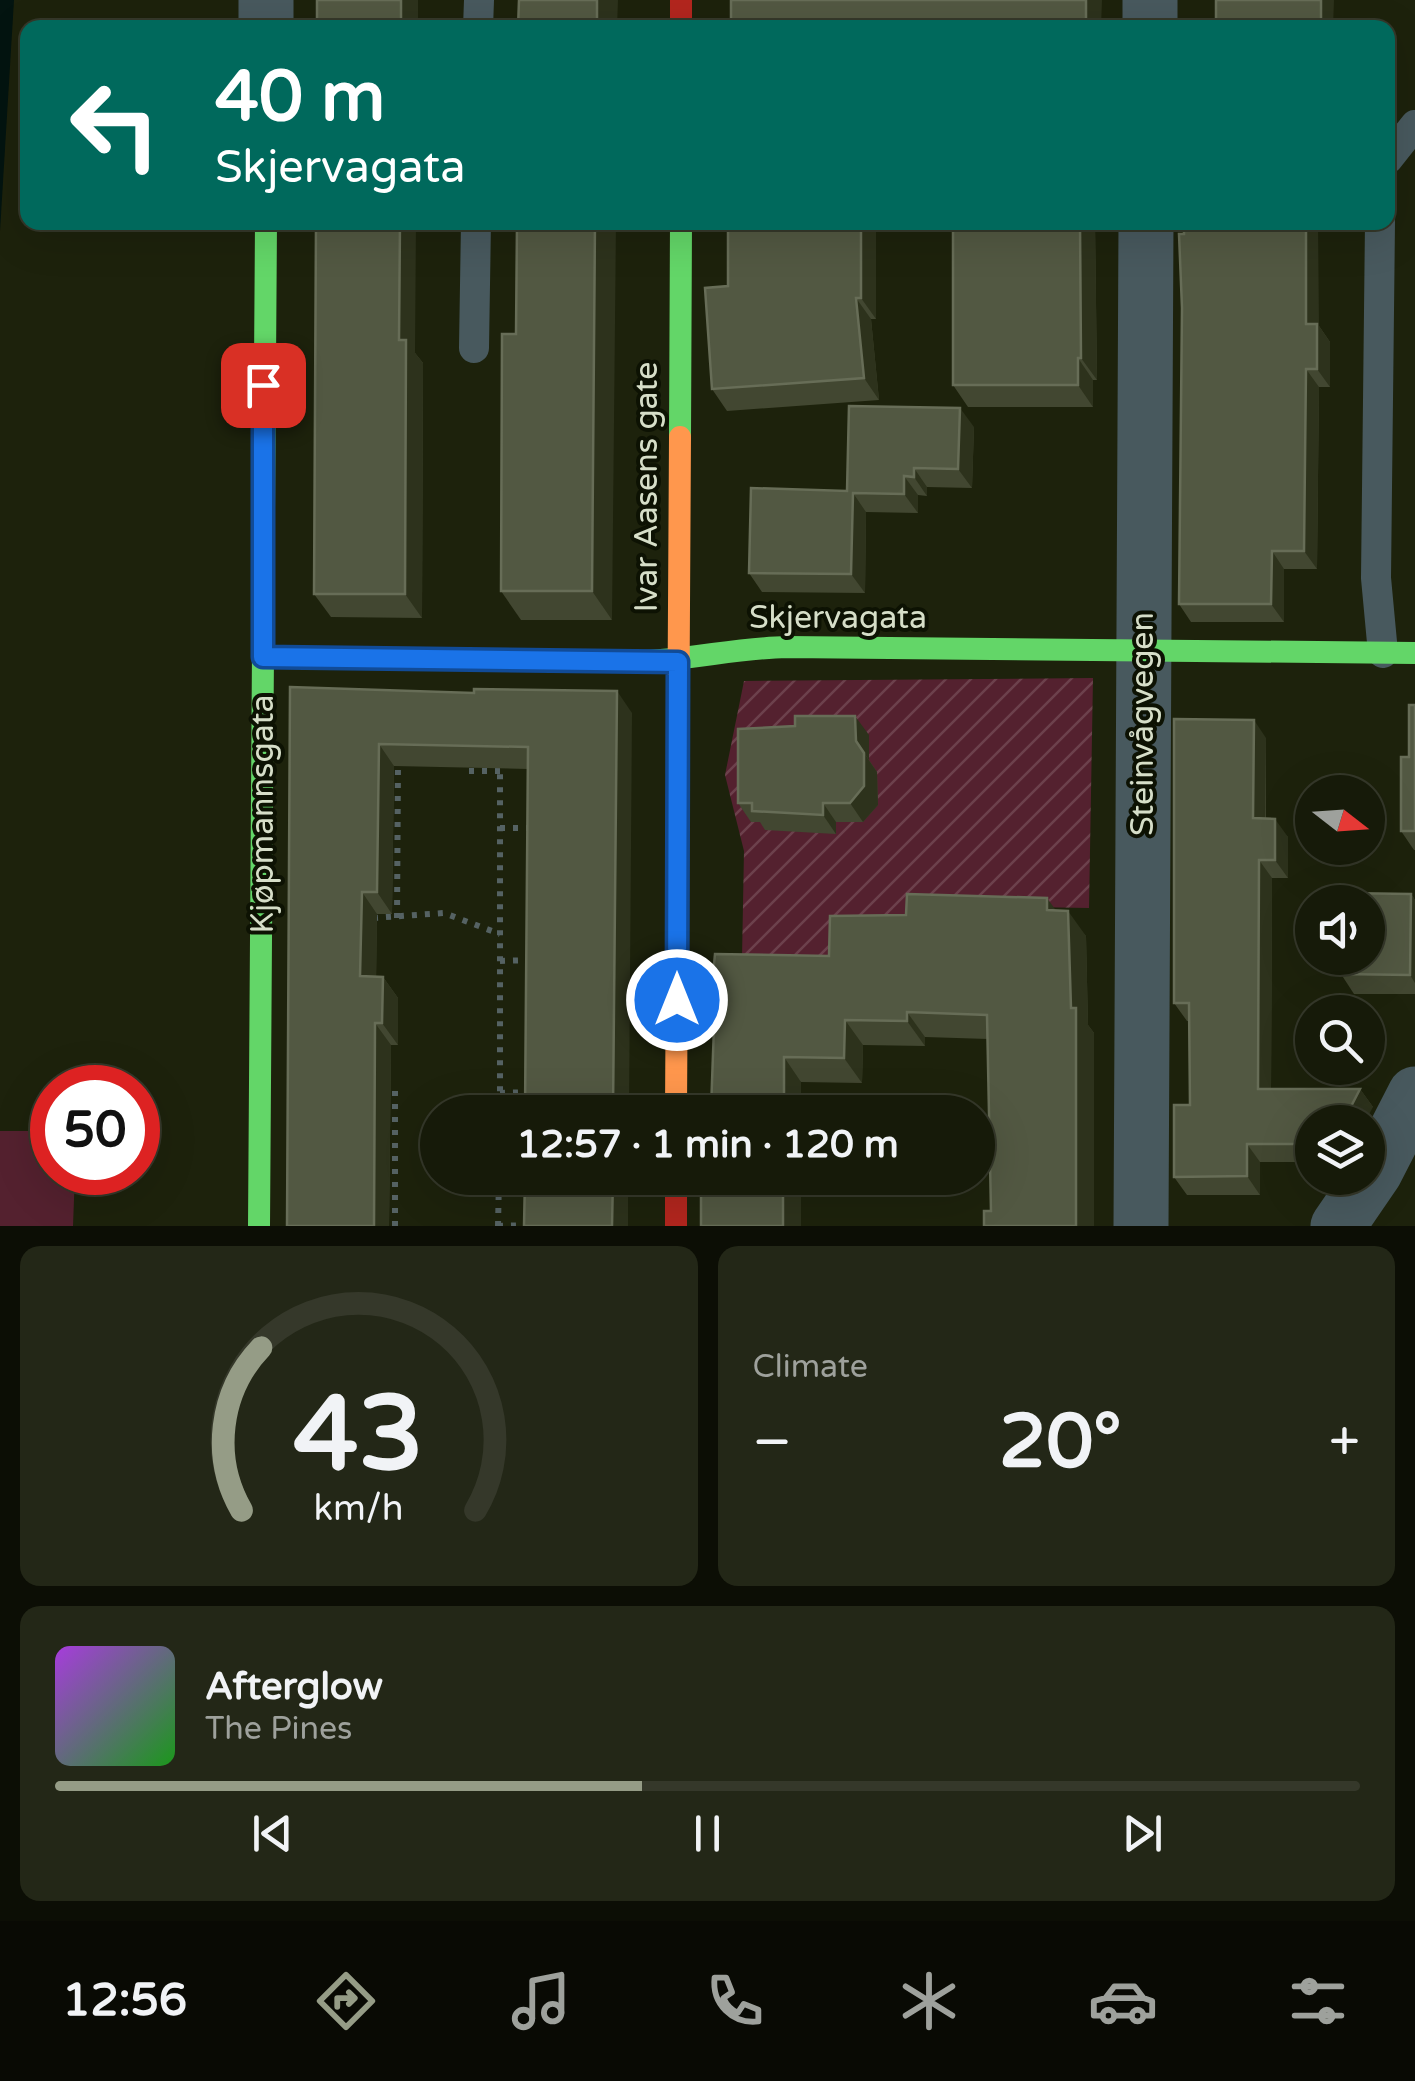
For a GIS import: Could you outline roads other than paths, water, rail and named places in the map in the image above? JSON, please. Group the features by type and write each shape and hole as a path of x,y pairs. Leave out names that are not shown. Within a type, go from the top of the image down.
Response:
{"street":[{"name":"Kjøpmannsgata","path":"259,1226 266,230"},
{"name":"Ivar Aasens gate","path":"676,1095 680,230"},
{"name":"Steinvågvegen","path":"1142,1226 1154,655 1146,230"},
{"name":"Skjervagata","path":"263,657 678,662 701,654 771,646 1154,655 1415,653"},
{"path":"1338,1226 1375,1172 1415,1094"},
{"path":"676,1195 676,1226"}],"lane":[{"path":"1395,151 1415,126"},
{"path":"474,348 476,230"},
{"path":"1380,230 1376,578 1383,653"}]}
